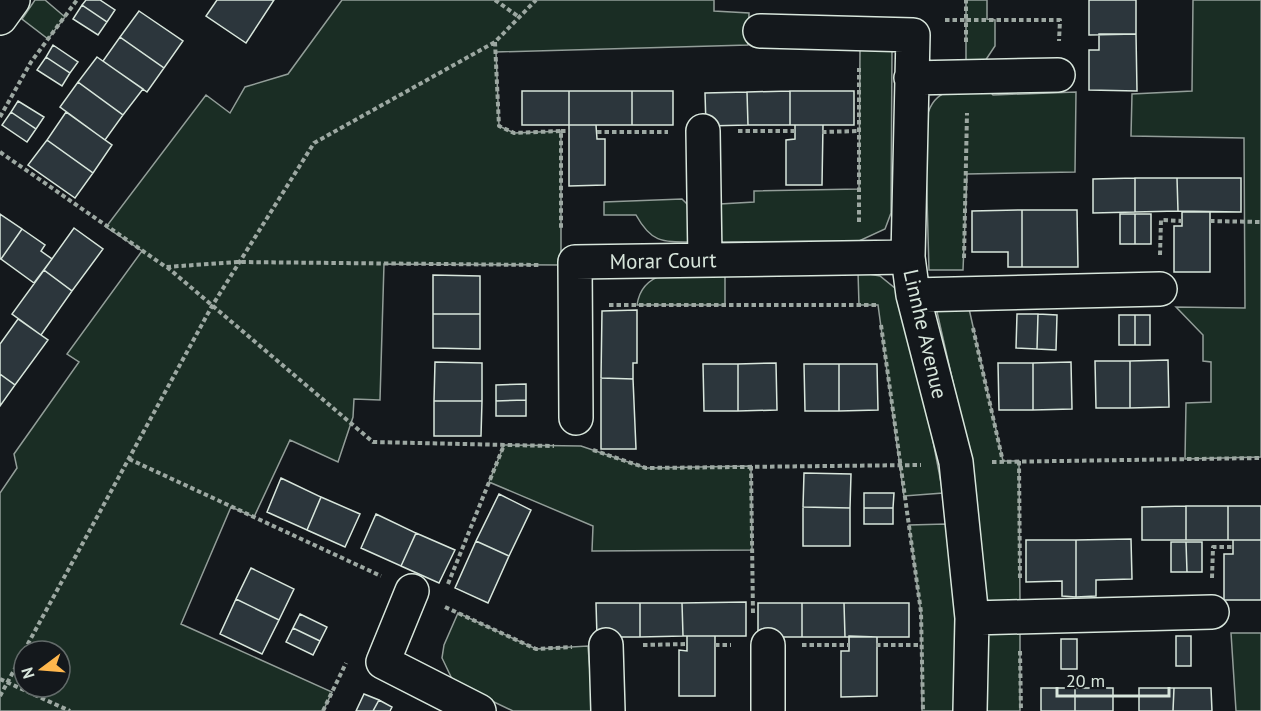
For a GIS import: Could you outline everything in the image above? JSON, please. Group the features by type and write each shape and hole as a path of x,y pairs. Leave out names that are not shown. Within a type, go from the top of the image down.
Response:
{"street":[{"path":"0,18 13,0"},
{"name":"Linnhe Avenue","path":"760,31 913,35 908,256 914,295 956,462 972,618 970,711"},
{"path":"911,78 1058,75"},
{"path":"703,131 705,260"},
{"name":"Morar Court","path":"578,432 575,262 908,256"},
{"path":"914,295 1160,289"},
{"path":"426,598 383,662 479,711"},
{"path":"972,618 1212,612"},
{"path":"761,633 768,711"},
{"path":"606,645 608,711"}],"path":[{"path":"0,117 31,62 76,0"},
{"path":"495,0 519,16"},
{"path":"31,639 237,262 314,143 495,42 537,0"},
{"path":"1003,462 965,293 963,270 967,173 966,20 1059,20 1058,75"},
{"path":"495,42 499,126 514,133 569,131"},
{"path":"561,131 561,232"},
{"path":"822,132 859,131"},
{"path":"0,152 166,267 373,442 504,445 578,432 646,468 900,466 956,462 1261,458"},
{"path":"1160,289 1161,220 1182,221"},
{"path":"1210,221 1261,222"},
{"path":"859,258 878,305 921,612 923,711"},
{"path":"166,267 237,262 550,265"},
{"path":"575,305 878,305"},
{"path":"426,598 504,445"},
{"path":"129,459 536,649 687,644"},
{"path":"751,466 761,633"},
{"path":"1212,612 1213,547 1233,547"},
{"path":"876,645 922,645"},
{"path":"0,696 12,673"},
{"path":"0,679 70,711"}],"green space":[{"path":"35,0 45,0 65,17 48,39 22,19"},
{"path":"342,0 714,0 714,11 749,13 748,45 496,52 499,126 514,133 561,131 561,265 384,264 380,400 354,399 353,417 338,462 290,440 254,517 231,507 181,624 332,692 323,711 0,711 0,493 17,468 14,454 79,362 67,354 142,251 106,227 206,95 230,113 245,87 288,74"},
{"path":"966,0 987,0 987,19 995,20 995,46 985,61 966,64"},
{"path":"1193,0 1261,0 1261,457 1185,459 1186,403 1211,402 1211,362 1203,361 1203,335 1176,307 1245,308 1244,138 1131,136 1132,94 1192,91"},
{"path":"860,50 892,50 891,213 885,229 859,241 719,242 720,204 754,202 754,191 859,189"},
{"path":"985,86 993,95 1076,92 1075,172 967,174 963,270 929,270 925,127 928,114 932,104 944,93"},
{"path":"682,199 693,210 691,242 658,239 647,231 636,215 604,215 604,202"},
{"path":"685,272 725,272 725,305 637,305 641,292 649,282 659,276"},
{"path":"858,272 880,276 896,289 900,298 915,347 943,493 904,496 878,305 859,305"},
{"path":"935,303 968,304 1003,461 1019,461 1020,603 984,603 971,462"},
{"path":"504,445 581,446 646,468 751,466 752,550 592,551 593,526 489,482"},
{"path":"946,524 955,617 956,699 953,711 922,711 921,613 909,525"},
{"path":"458,613 536,649 588,646 593,711 513,711 454,683 442,658 444,645"},
{"path":"1020,630 1020,711 986,711 986,631"},
{"path":"1231,633 1261,633 1261,711 1236,711"}],"building":[{"path":"86,0 100,0 115,10 107,22 82,5"},
{"path":"217,0 274,0 246,43 206,16"},
{"path":"1089,0 1136,0 1136,34 1089,35"},
{"path":"82,5 107,22 98,35 73,19"},
{"path":"139,11 183,41 164,68 120,37"},
{"path":"1099,34 1136,34 1137,91 1089,90 1089,50 1099,50"},
{"path":"120,37 164,68 147,92 103,61"},
{"path":"53,45 78,62 70,73 46,57"},
{"path":"46,57 70,73 62,86 37,70"},
{"path":"97,57 143,89 123,115 78,82"},
{"path":"78,82 123,115 105,140 60,107"},
{"path":"522,91 569,91 569,125 522,125"},
{"path":"569,91 632,91 632,125 569,125"},
{"path":"632,91 673,91 673,125 632,125"},
{"path":"790,91 790,125 748,125 747,92"},
{"path":"790,91 854,91 854,125 790,125"},
{"path":"747,92 748,125 706,126 705,93"},
{"path":"18,101 44,117 36,129 11,112"},
{"path":"11,112 36,129 27,142 2,125"},
{"path":"66,112 112,145 93,173 47,140"},
{"path":"569,125 596,125 597,139 605,139 605,185 569,186"},
{"path":"795,125 823,125 822,185 786,185 786,140 795,139"},
{"path":"47,140 93,173 75,198 28,165"},
{"path":"1135,178 1177,178 1178,211 1135,212"},
{"path":"1135,178 1135,212 1093,213 1093,179"},
{"path":"1177,178 1241,178 1241,212 1178,211"},
{"path":"1022,210 1022,267 1008,267 1008,252 972,252 972,211"},
{"path":"1022,210 1077,210 1078,267 1022,267"},
{"path":"1182,212 1210,212 1210,272 1174,272 1174,226 1182,226"},
{"path":"0,214 22,229 1,259 0,259"},
{"path":"1120,214 1135,214 1135,244 1120,244"},
{"path":"1135,214 1151,214 1151,244 1135,244"},
{"path":"74,228 103,249 72,291 44,270"},
{"path":"22,229 45,245 41,251 52,259 34,283 1,259"},
{"path":"44,270 72,291 41,335 12,314"},
{"path":"433,275 480,276 480,314 433,314"},
{"path":"637,310 637,363 633,363 633,379 601,378 602,311"},
{"path":"433,314 480,314 480,349 433,348"},
{"path":"1017,314 1038,314 1037,349 1016,348"},
{"path":"1038,314 1057,315 1056,350 1037,349"},
{"path":"1119,315 1135,315 1135,345 1119,345"},
{"path":"1135,315 1150,315 1150,345 1135,345"},
{"path":"18,319 48,340 15,385 0,374 0,344"},
{"path":"1168,360 1169,407 1130,408 1130,361"},
{"path":"1095,361 1130,361 1130,408 1096,408"},
{"path":"435,362 482,363 482,401 434,401"},
{"path":"1071,362 1072,409 1033,410 1033,363"},
{"path":"776,363 777,410 738,411 738,364"},
{"path":"998,363 1033,363 1033,410 999,410"},
{"path":"703,364 738,364 738,411 704,411"},
{"path":"804,364 839,364 839,411 805,411"},
{"path":"839,364 877,364 878,410 839,411"},
{"path":"0,374 15,385 0,406"},
{"path":"601,378 633,379 636,449 601,449"},
{"path":"526,384 526,400 496,401 496,385"},
{"path":"526,400 526,416 496,416 496,401"},
{"path":"434,401 482,401 481,436 434,436"},
{"path":"804,473 851,474 850,508 803,507"},
{"path":"281,478 321,497 307,530 267,512"},
{"path":"864,493 894,493 893,508 864,508"},
{"path":"499,494 531,510 509,556 476,541"},
{"path":"321,497 360,514 345,547 307,530"},
{"path":"1186,506 1228,506 1228,540 1186,540"},
{"path":"1186,506 1186,540 1142,540 1142,507"},
{"path":"1228,506 1261,506 1261,540 1228,540"},
{"path":"803,507 850,508 850,546 803,546"},
{"path":"864,508 893,508 893,524 864,524"},
{"path":"376,514 416,533 401,566 361,548"},
{"path":"416,533 455,550 439,583 401,566"},
{"path":"1131,539 1132,579 1096,580 1096,596 1076,597 1076,540"},
{"path":"1026,540 1076,540 1076,597 1062,596 1062,581 1026,582"},
{"path":"1233,540 1261,540 1261,600 1224,600 1224,554 1233,554"},
{"path":"476,541 509,556 488,603 455,588"},
{"path":"1171,542 1186,542 1187,572 1171,572"},
{"path":"1186,542 1202,542 1202,572 1187,572"},
{"path":"251,568 294,589 279,620 236,599"},
{"path":"236,599 279,620 262,654 220,634"},
{"path":"746,602 746,636 683,636 682,603"},
{"path":"596,603 640,603 640,637 597,637"},
{"path":"640,603 682,603 683,636 640,637"},
{"path":"758,603 802,603 802,637 758,637"},
{"path":"802,603 844,603 845,637 802,637"},
{"path":"844,603 909,603 909,637 845,637"},
{"path":"300,614 327,627 320,641 293,628"},
{"path":"293,628 320,641 313,655 286,642"},
{"path":"687,636 715,636 715,696 679,696 679,650 687,651"},
{"path":"849,636 877,637 877,696 841,697 841,651 849,651"},
{"path":"1176,636 1191,636 1191,666 1176,666"},
{"path":"1061,639 1077,639 1077,669 1061,669"},
{"path":"1041,688 1075,688 1075,711 1041,711"},
{"path":"1075,688 1113,688 1113,711 1075,711"},
{"path":"1139,688 1174,688 1173,711 1139,711"},
{"path":"1174,688 1211,688 1212,711 1173,711"},
{"path":"364,694 379,700 373,711 356,711"},
{"path":"379,700 392,707 390,711 373,711"}]}
